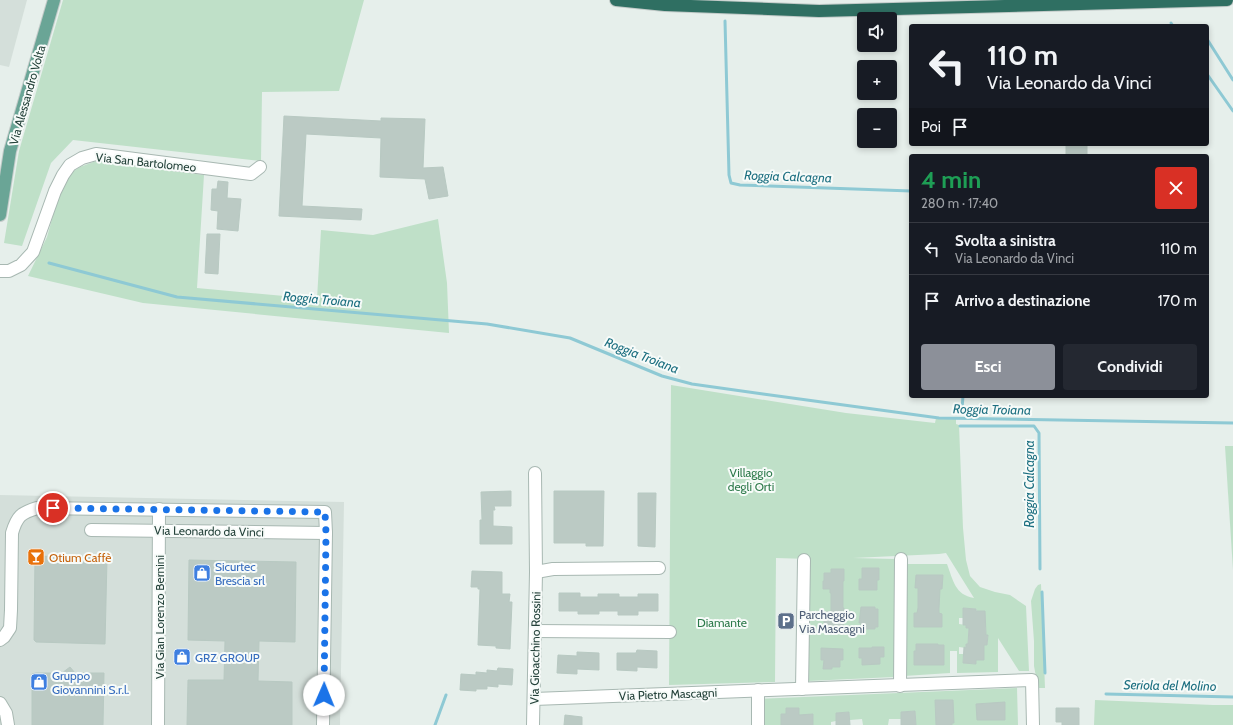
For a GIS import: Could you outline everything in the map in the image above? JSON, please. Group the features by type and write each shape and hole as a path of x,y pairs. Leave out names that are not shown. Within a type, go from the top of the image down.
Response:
{"highway":[{"path":"616,0 665,5 819,11 1227,0"}],"main road":[{"name":"Via Alessandro Volta","path":"0,215 10,151 54,0"}],"street":[{"name":"Via San Bartolomeo","path":"0,271 9,271 21,265 33,252 55,191 70,165 82,158 96,154 251,174 260,167"},
{"name":"Via Gioacchino Rossini","path":"533,725 536,473"},
{"name":"Via Leonardo da Vinci","path":"0,640 10,628 12,533 16,520 25,512 37,508 325,512 326,533 91,530"},
{"name":"Via Gian Lorenzo Bernini","path":"158,725 159,509"},
{"path":"323,725 326,533"},
{"path":"900,686 901,559"},
{"path":"802,689 804,560"},
{"path":"536,572 553,569 659,568"},
{"path":"535,631 670,632"},
{"name":"Via Pietro Mascagni","path":"534,699 1032,680 1033,725"},
{"path":"758,690 758,725"},
{"path":"0,703 6,713 8,725"}],"shaded area":[{"path":"0,0 27,0 9,67 0,65"},
{"path":"0,495 344,502 340,725 0,725"}],"green space":[{"path":"63,0 364,0 339,91 262,92 261,161 73,140 51,163 22,246 4,243 19,151"},
{"path":"96,161 204,175 197,288 317,299 321,230 373,235 438,219 447,283 449,333 143,303 28,276 47,237 59,194 72,172 80,167"},
{"path":"671,385 846,413 935,423 936,418 956,419 956,424 959,425 963,528 966,560 970,576 980,587 1010,595 1026,606 1029,671 1019,671 998,638 998,672 957,673 957,651 950,651 950,673 904,676 906,564 947,564 953,581 959,590 963,594 974,598 946,553 853,558 895,559 894,677 808,681 809,559 776,558 775,682 669,685","holes":["964,608 976,609 982,627 986,627 986,635 988,636 987,645 981,645 981,654 984,654 984,660 976,660 975,664 963,663 963,654 959,654 959,647 966,648 968,644 969,628 966,625 959,624 959,618 963,618"]},
{"path":"1225,446 1233,446 1233,570"},
{"path":"1041,584 1045,688 1038,688 1034,666 1031,601 1035,589"},
{"path":"1017,688 1018,725 916,725 915,711 901,712 901,719 889,719 888,725 863,725 862,719 850,720 849,712 836,713 836,721 831,722 831,725 813,725 813,715 799,715 799,708 786,708 786,714 781,715 781,725 751,725 753,699"},
{"path":"1095,700 1233,705 1233,725 1094,725"}],"building":[{"path":"284,116 381,121 381,118 425,119 423,168 443,167 448,196 429,199 425,179 380,177 381,138 306,134 302,206 362,209 361,220 279,216"},
{"path":"1066,146 1087,146 1087,154 1066,154"},
{"path":"218,181 228,182 227,198 241,199 238,231 217,229 218,211 211,210 212,189 217,189"},
{"path":"207,234 220,234 218,274 205,273"},
{"path":"511,491 511,506 494,506 493,526 512,527 512,544 480,544 480,520 482,520 481,492"},
{"path":"554,491 604,491 603,546 586,546 586,543 554,543"},
{"path":"638,493 656,493 655,547 638,546"},
{"path":"35,556 107,558 105,644 36,642 34,640"},
{"path":"189,560 296,562 295,642 259,641 258,681 292,682 292,725 187,725 188,680 224,680 225,641 188,640"},
{"path":"862,568 879,568 877,590 859,590 859,579 862,579"},
{"path":"831,569 844,569 843,631 830,631 830,628 824,628 824,612 831,612 831,593 830,589 823,589 823,581 824,573 831,573"},
{"path":"472,571 502,572 502,594 510,594 509,602 512,602 510,649 496,648 496,646 478,645 480,589 478,589 478,587 471,587"},
{"path":"916,575 943,575 942,589 940,589 939,608 939,613 942,614 942,627 914,627 914,613 917,613 918,608 918,588 915,588"},
{"path":"559,593 580,593 580,597 598,597 598,594 619,594 619,597 638,597 638,594 658,594 658,611 638,611 638,615 618,615 618,611 599,611 599,614 578,614 578,611 559,611"},
{"path":"861,607 875,607 875,609 878,609 878,627 875,627 875,629 861,629 861,623 859,623"},
{"path":"963,608 976,609 976,611 985,611 986,635 988,635 987,645 984,645 984,660 976,660 976,664 963,663 964,647 966,648 966,644 968,644 969,628 966,628 966,625 963,625"},
{"path":"916,644 944,645 944,665 914,665 914,651 916,651"},
{"path":"884,647 884,657 880,657 880,664 862,665 862,658 859,658 859,648"},
{"path":"821,648 843,649 843,660 840,660 840,667 823,669 824,660 821,660"},
{"path":"637,650 657,651 657,668 637,667 637,671 617,670 617,653 636,653"},
{"path":"577,652 599,653 599,670 577,669 577,674 557,673 558,655 577,656"},
{"path":"70,667 75,673 104,673 103,725 32,725 32,674 62,673"},
{"path":"498,668 513,669 512,685 498,684 498,687 487,686 487,689 476,689 476,691 460,690 461,674 476,675 476,672 487,673 487,670 497,671"},
{"path":"935,700 953,700 954,723 952,723 952,725 936,725"},
{"path":"1005,702 1005,720 977,720 976,704"},
{"path":"786,708 799,708 799,715 813,714 813,725 781,725 781,714 786,714"},
{"path":"1056,708 1079,708 1079,725 1062,725 1062,722 1056,722"},
{"path":"915,711 916,725 901,725 901,712"},
{"path":"849,712 850,725 836,725 836,713"},
{"path":"565,715 582,717 582,725 564,725"}],"waterway":[{"name":"Roggia Calcagna","path":"725,21 729,175 731,183 740,185 909,191"},
{"path":"1209,42 1233,80"},
{"path":"1209,77 1233,111"},
{"name":"Roggia Troiana","path":"49,263 177,297 487,324 570,338 662,376 692,384 939,418 1233,423"},
{"name":"Roggia Calcagna","path":"962,409 963,398"},
{"name":"Roggia Calcagna","path":"960,426 1034,426 1039,433 1040,569"},
{"name":"Roggia Calcagna","path":"1042,592 1045,673"},
{"name":"Seriola del Molino","path":"1106,694 1233,697"},
{"name":"Seriola del Molino","path":"435,725 446,695"}],"place":[{"name":"Otium Caffè","path":"36,557"},
{"name":"Sicurtec Brescia srl","path":"202,573"},
{"name":"Parcheggio Via Mascagni","path":"786,621"},
{"name":"GRZ GROUP","path":"182,657"},
{"name":"Gruppo Giovannini S.r.l.","path":"39,682"}],"route":[{"path":"53,508 325,512 324,695"}],"park label":[{"name":"Villaggio degli Orti","path":"751,479"},
{"name":"Diamante","path":"722,622"}]}
